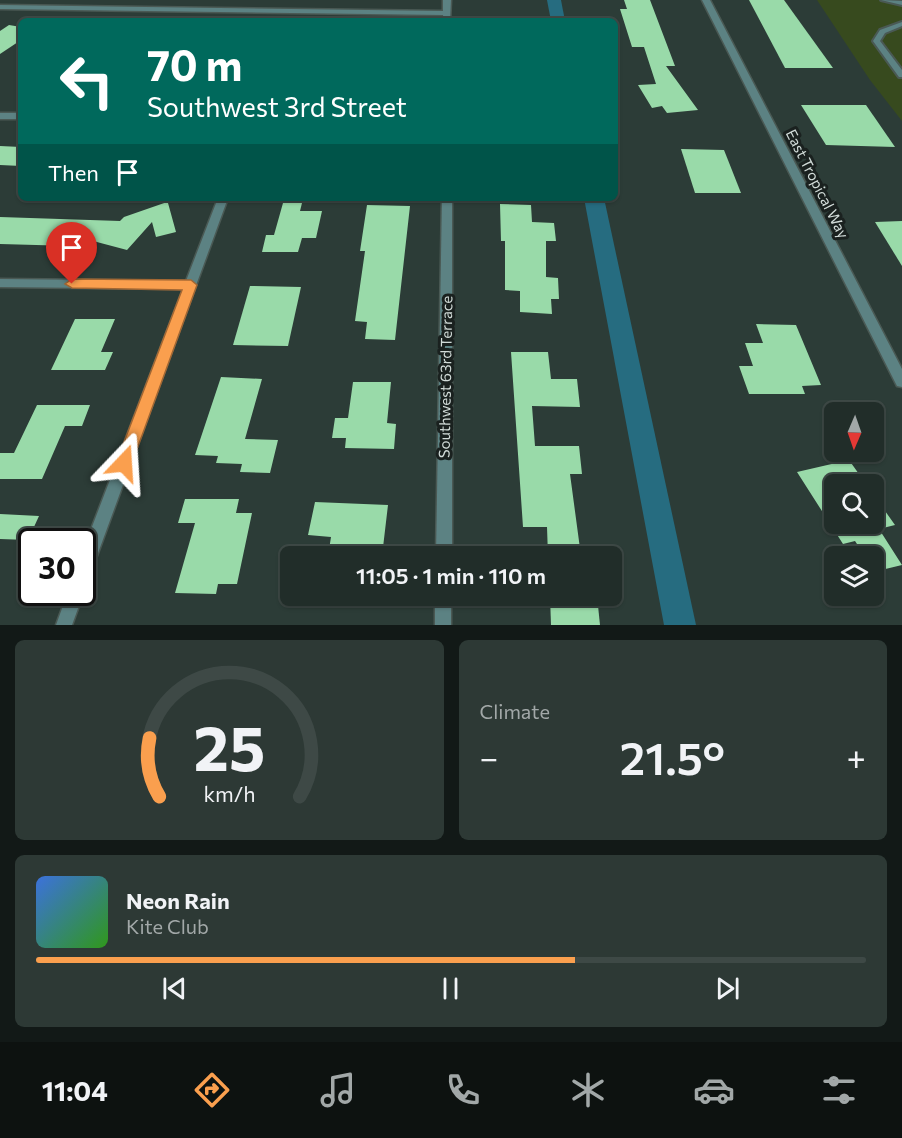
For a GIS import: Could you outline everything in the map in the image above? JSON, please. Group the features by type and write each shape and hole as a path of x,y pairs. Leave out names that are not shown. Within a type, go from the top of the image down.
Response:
{"street":[{"path":"0,6 10,0"},
{"path":"0,6 447,17 447,0"},
{"name":"East Tropical Way","path":"706,0 902,382"},
{"path":"0,116 18,116"},
{"path":"96,538 222,201"},
{"name":"Southwest 63rd Terrace","path":"444,546 447,201"},
{"path":"0,283 191,285"},
{"path":"64,625 71,606"},
{"path":"443,606 443,625"}],"lane":[{"path":"884,0 902,3"},
{"path":"902,24 883,30 877,35 876,41 902,75"}],"green space":[{"path":"817,0 902,0 902,121 870,80"}],"building":[{"path":"624,0 650,0 675,66 666,66 698,110 667,113 662,106 652,108 638,85 656,84 644,47 632,47 620,9 627,9"},
{"path":"749,0 784,0 833,68 785,68"},
{"path":"9,25 18,26 18,42 0,54 0,31"},
{"path":"801,105 866,105 895,147 826,145"},
{"path":"0,146 18,147 18,166 0,165"},
{"path":"681,149 724,150 741,193 695,193"},
{"path":"170,201 168,203 176,232 156,237 152,222 127,250 78,237 72,246 0,244 0,217 120,221 124,217"},
{"path":"283,203 302,203 300,211 322,211 316,238 302,238 298,252 262,252 266,235 274,235"},
{"path":"500,204 531,205 532,222 554,223 556,241 546,241 546,277 558,278 559,299 551,299 552,314 520,312 520,291 505,290 505,241 501,241"},
{"path":"367,205 410,206 395,340 365,339 367,322 355,321 365,251 360,251"},
{"path":"902,221 902,266 875,222"},
{"path":"250,286 301,287 288,346 233,345"},
{"path":"75,319 115,319 101,352 113,352 105,370 51,370"},
{"path":"756,324 796,325 821,385 802,386 805,394 749,394 739,366 753,366 745,343 763,343"},
{"path":"511,352 548,352 551,379 577,379 580,407 532,406 535,446 579,446 582,474 570,474 580,546 548,546 547,527 523,527"},
{"path":"221,377 262,379 245,439 278,440 270,473 240,472 242,464 216,463 218,456 195,455"},
{"path":"353,382 391,382 387,423 396,424 394,449 345,448 346,438 332,438 335,418 348,418"},
{"path":"37,405 90,405 82,426 65,426 42,479 0,479 0,453 14,453"},
{"path":"840,462 850,462 859,474 824,474 824,514 797,472"},
{"path":"185,499 239,499 236,513 252,513 237,584 218,584 216,594 175,593 195,523 178,523"},
{"path":"315,502 388,505 383,546 330,546 331,537 308,535"},
{"path":"884,510 895,525 884,528"},
{"path":"0,514 39,516 34,528 18,528 18,540 0,539"},
{"path":"837,534 882,534 902,565 884,569 884,546 858,546 855,541 843,544"},
{"path":"550,606 598,606 600,625 551,625"}],"waterway":[{"path":"554,0 557,18"},
{"path":"595,201 680,625"}],"route":[{"path":"72,284 191,285 124,463"}]}
